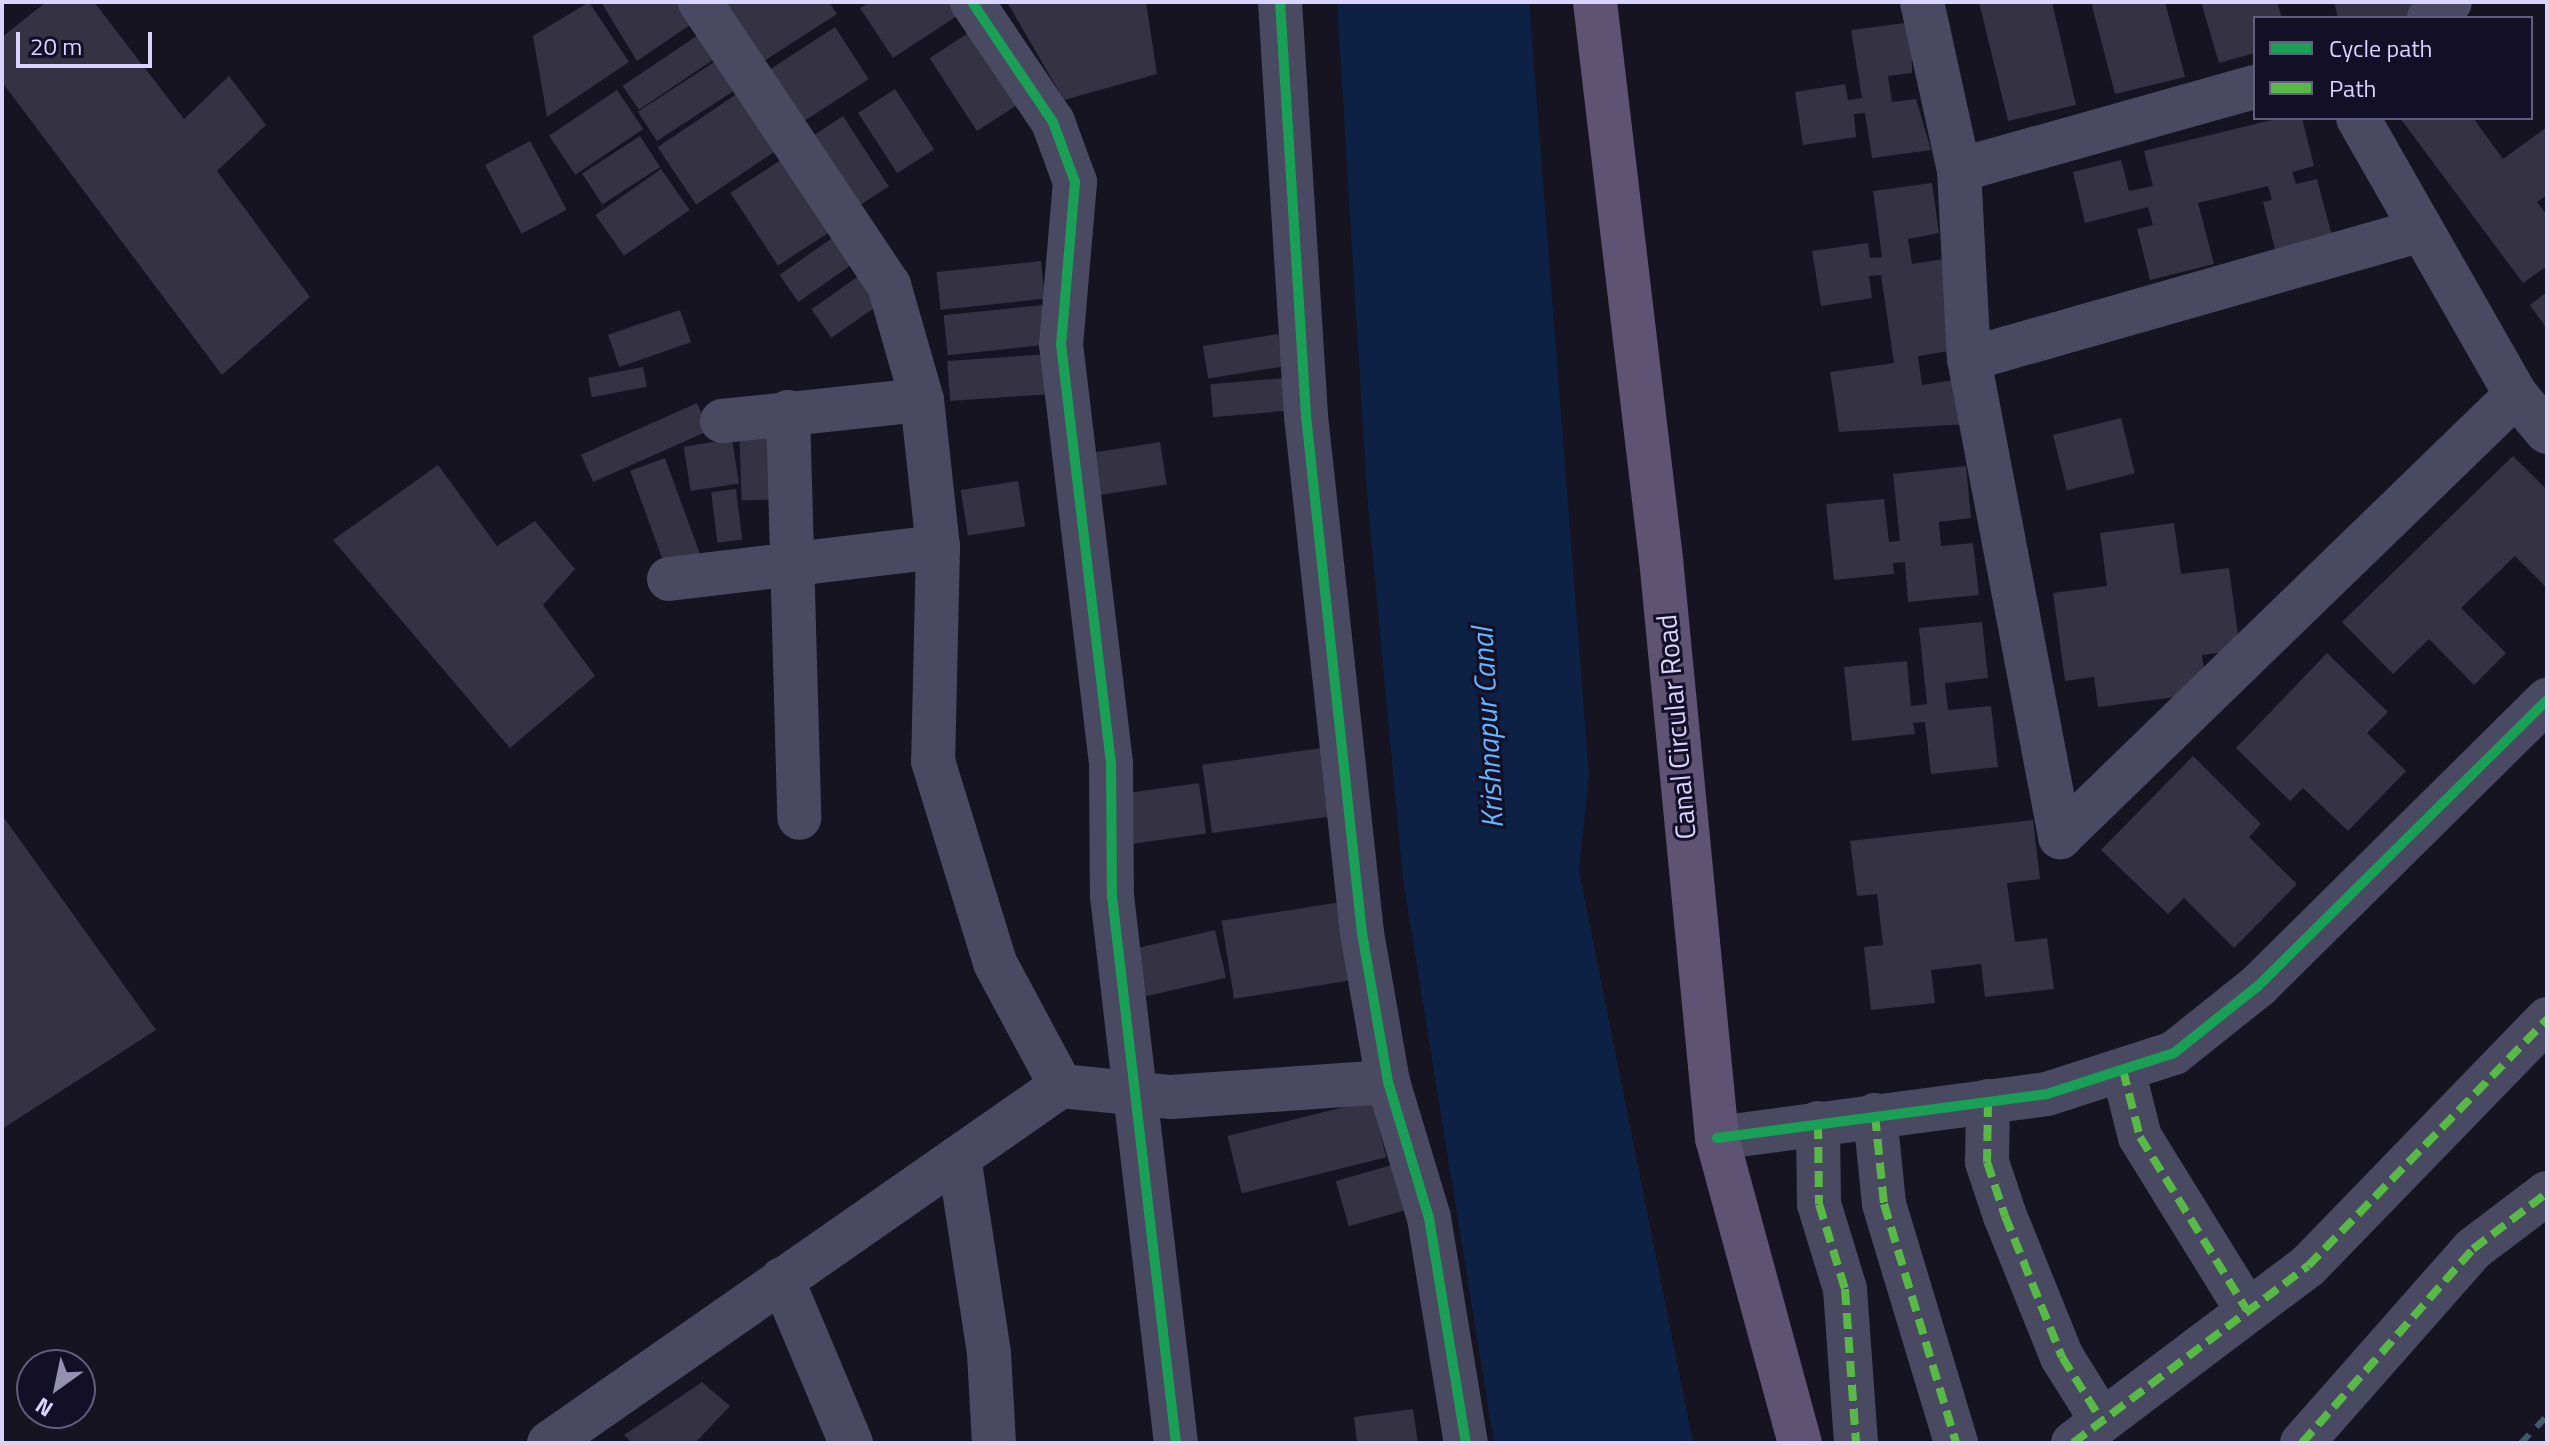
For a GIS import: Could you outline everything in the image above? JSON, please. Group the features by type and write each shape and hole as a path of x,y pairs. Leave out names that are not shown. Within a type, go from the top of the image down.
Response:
{"main road":[{"name":"Canal Circular Road","path":"1595,2 1661,559 1717,1138 1800,1443"}],"street":[{"path":"700,2 889,285 922,400 938,547 933,761 995,963 1061,1086"},
{"path":"972,2 1053,122 1075,182 1061,344 1111,764 1112,896 1139,1095 1176,1443"},
{"path":"1280,2 1306,416 1362,933 1388,1082 1429,1218 1466,1443"},
{"path":"1922,2 1959,170 1969,359 2060,837 2516,395"},
{"path":"2432,16 2450,2"},
{"path":"1959,170 2253,88"},
{"path":"2359,120 2516,395 2547,432"},
{"path":"1969,359 2421,230"},
{"path":"722,421 922,400"},
{"path":"788,412 788,565 799,818"},
{"path":"669,579 938,547"},
{"path":"1717,1138 2047,1094 2174,1053 2258,986 2547,700"},
{"path":"1988,1101 1987,1162 2088,1432 2308,1266 2547,1019"},
{"path":"2123,1070 2140,1137 2247,1310"},
{"path":"549,1443 1061,1086 1139,1095 1388,1082"},
{"path":"1875,1115 1884,1204 1956,1443"},
{"path":"1818,1123 1819,1204 1845,1289 1856,1443"},
{"path":"959,1157 989,1354 994,1443"},
{"path":"2302,1443 2473,1249 2547,1193"},
{"path":"782,1279 851,1443"}],"water":[{"name":"Krishnapur Canal","path":"1337,2 1529,2 1589,775 1579,871 1693,1443 1494,1443 1403,879 1367,494"}],"building":[{"path":"46,2 94,2 184,119 229,76 266,125 217,171 310,297 222,375 2,82 2,37"},
{"path":"589,2 629,62 547,117 533,36"},
{"path":"601,2 688,2 699,19 637,61"},
{"path":"725,2 829,2 837,14 764,61"},
{"path":"870,2 952,2 960,14 893,58 860,8"},
{"path":"1007,2 1146,2 1157,74 1064,100"},
{"path":"1979,2 2052,2 2076,105 2008,121"},
{"path":"2091,2 2165,2 2185,77 2115,94"},
{"path":"2201,2 2277,2 2281,16 2253,16 2253,54 2219,63"},
{"path":"2334,2 2411,2 2415,16 2338,16"},
{"path":"1912,22 1912,73 1888,76 1892,102 1916,99 1931,150 1872,158 1865,113 1854,114 1856,137 1803,145 1795,92 1845,84 1848,100 1862,98 1851,30"},
{"path":"979,26 1026,99 977,131 930,58"},
{"path":"835,27 869,79 800,124 766,72"},
{"path":"704,31 720,55 639,110 623,86"},
{"path":"725,55 744,84 657,141 638,112"},
{"path":"895,89 934,149 897,173 858,113"},
{"path":"617,90 643,129 575,175 549,136"},
{"path":"738,93 777,150 696,204 658,147"},
{"path":"843,116 889,186 858,207 812,136"},
{"path":"2272,120 2302,120 2314,166 2292,172 2296,184 2317,179 2332,236 2275,249 2263,202 2272,200 2268,186 2198,203 2214,264 2150,280 2137,229 2153,225 2148,207 2085,223 2073,172 2121,160 2129,191 2153,186 2144,151"},
{"path":"2401,120 2474,120 2503,159 2547,127 2547,195 2537,202 2547,215 2547,266 2523,283"},
{"path":"640,136 660,167 602,205 582,174"},
{"path":"530,141 567,210 522,234 485,165"},
{"path":"790,154 837,227 778,266 730,193"},
{"path":"661,169 690,210 624,256 595,215"},
{"path":"1932,183 1939,233 1908,239 1912,264 1943,259 1956,350 1918,356 1922,385 1961,379 1967,424 1839,432 1830,372 1894,363 1881,275 1869,276 1872,298 1821,306 1812,251 1868,243 1870,258 1882,257 1873,191"},
{"path":"845,229 864,256 798,302 779,275"},
{"path":"1041,261 1045,299 941,310 937,272"},
{"path":"863,273 883,302 831,338 811,309"},
{"path":"2547,292 2547,329 2530,305"},
{"path":"1042,305 1046,345 948,355 944,315"},
{"path":"680,310 691,342 619,367 608,335"},
{"path":"1278,334 1283,367 1208,378 1203,346"},
{"path":"1049,354 1052,394 950,401 947,361"},
{"path":"643,367 647,387 592,397 588,378"},
{"path":"1283,378 1286,411 1213,417 1210,384"},
{"path":"697,403 709,430 593,482 581,455"},
{"path":"2121,418 2135,473 2067,490 2053,435"},
{"path":"785,424 788,499 742,501 739,426"},
{"path":"732,439 739,483 691,491 684,447"},
{"path":"1160,442 1167,484 1087,497 1080,455"},
{"path":"2513,456 2547,490 2547,588 2515,556 2461,608 2506,653 2474,685 2429,639 2393,674 2342,622"},
{"path":"665,458 702,559 667,572 630,471"},
{"path":"438,465 497,546 535,521 575,569 543,605 595,676 510,748 333,540"},
{"path":"1966,466 1971,518 1939,522 1941,546 1973,543 1979,595 1908,602 1905,562 1893,563 1894,574 1834,580 1826,504 1884,499 1889,542 1900,541 1893,474"},
{"path":"1018,481 1025,526 968,536 961,490"},
{"path":"736,489 742,540 717,543 711,492"},
{"path":"2174,523 2181,574 2229,568 2240,650 2202,655 2207,693 2098,707 2094,677 2065,681 2053,593 2107,586 2100,533"},
{"path":"1982,622 1988,678 1945,683 1948,710 1991,706 1998,767 1931,774 1925,722 1913,723 1915,734 1852,741 1844,667 1907,661 1911,706 1927,704 1919,628"},
{"path":"2327,653 2388,712 2367,733 2406,771 2348,831 2303,788 2290,801 2236,748"},
{"path":"1336,746 1346,814 1212,833 1202,765"},
{"path":"2193,756 2261,824 2249,837 2297,884 2234,948 2184,898 2168,914 2101,850"},
{"path":"1199,783 1206,834 1126,845 1119,794"},
{"path":"2,815 156,1030 2,1129"},
{"path":"2033,820 2040,879 2007,883 2015,942 2047,938 2054,989 1985,997 1981,964 1931,970 1935,1003 1871,1010 1864,947 1883,945 1877,894 1857,896 1850,841"},
{"path":"1353,900 1365,978 1234,999 1222,921"},
{"path":"1215,930 1226,978 1146,996 1135,948"},
{"path":"1372,1100 1386,1157 1242,1193 1227,1136"},
{"path":"1406,1161 1419,1206 1349,1226 1336,1181"},
{"path":"702,1382 730,1406 695,1443 632,1443 624,1435"},
{"path":"1413,1409 1418,1443 1357,1443 1354,1417"}],"railway":[{"path":"2521,1443 2547,1416"}],"marked path":[{"path":"2073,1443 2308,1266 2547,1019"},
{"path":"2123,1070 2140,1137 2247,1310"},
{"path":"1988,1101 1987,1162 2005,1216 2062,1357 2102,1421"},
{"path":"1875,1115 1884,1204 1956,1443"},
{"path":"1818,1123 1819,1204 1845,1289 1856,1443"},
{"path":"2302,1443 2473,1249 2547,1193"}],"cycle path":[{"path":"972,2 1053,122 1075,182 1061,344 1111,764 1112,896 1176,1443"},
{"path":"1280,2 1306,416 1362,933 1388,1082 1429,1218 1466,1443"},
{"path":"1717,1138 2047,1094 2174,1053 2258,986 2547,700"}]}
